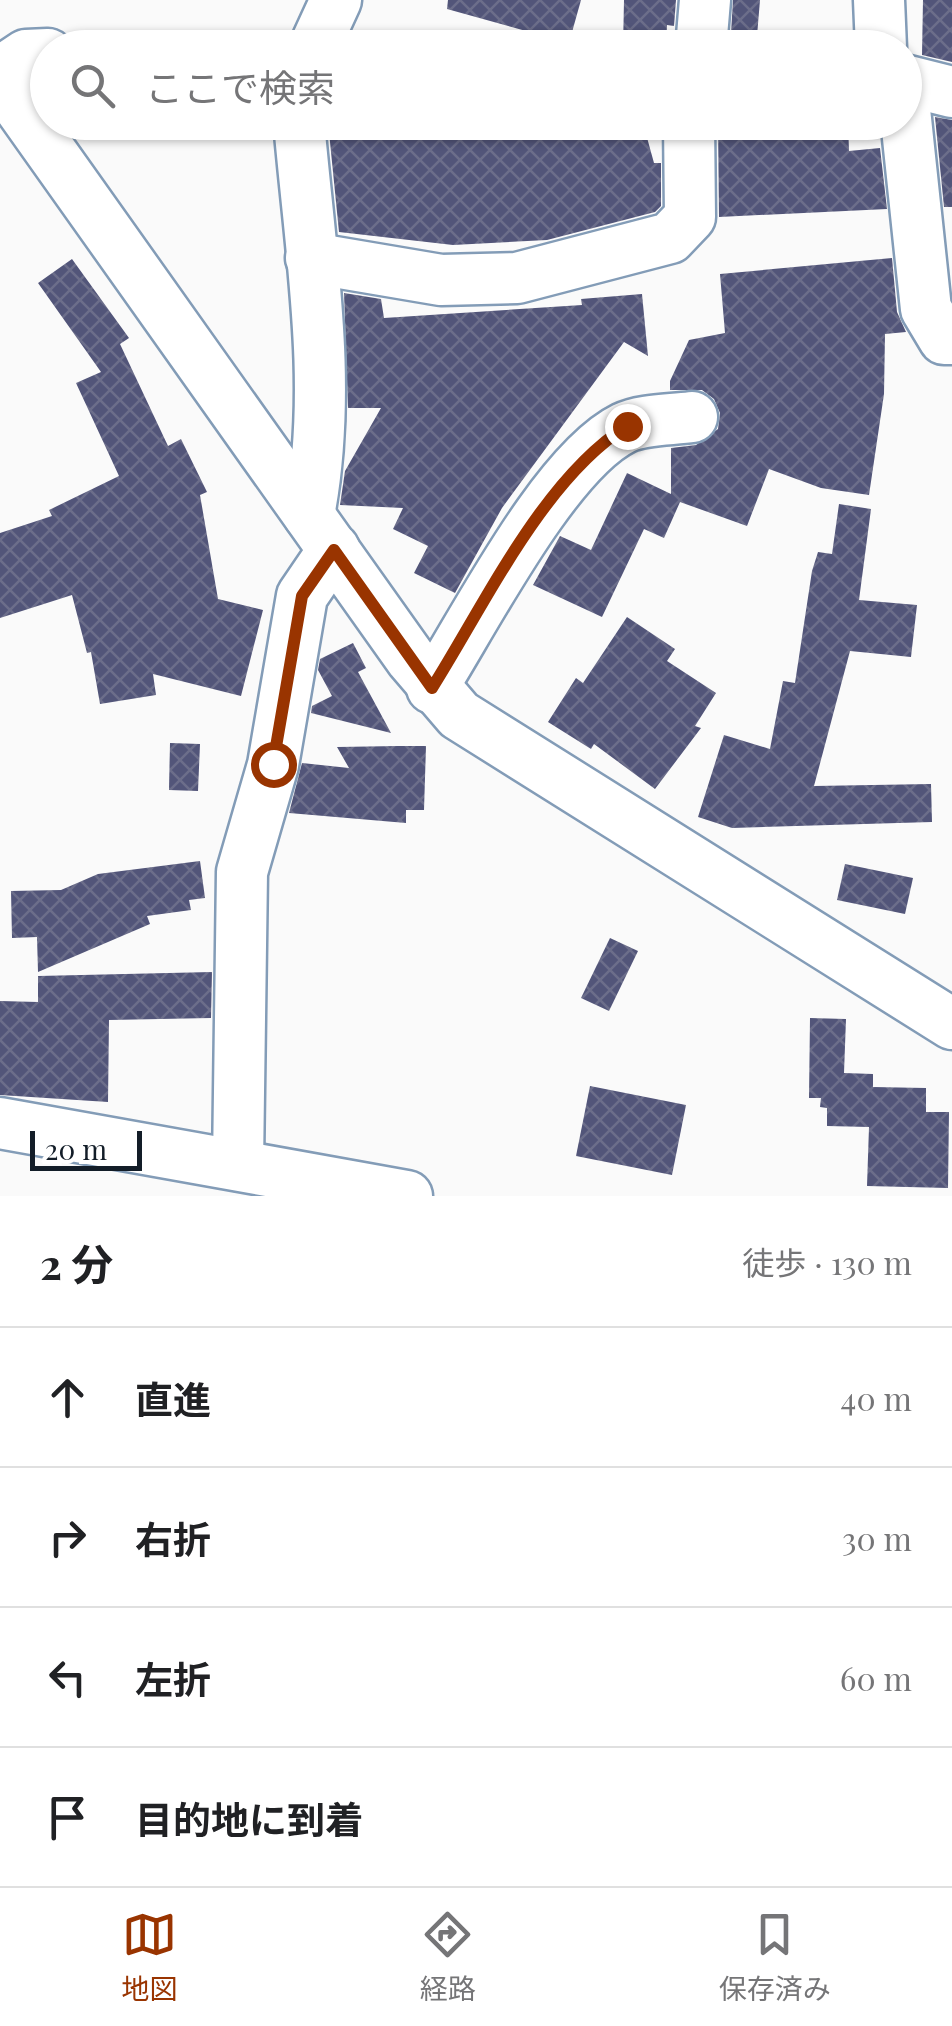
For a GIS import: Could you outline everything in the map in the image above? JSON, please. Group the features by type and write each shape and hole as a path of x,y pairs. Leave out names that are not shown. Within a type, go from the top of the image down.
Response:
{"street":[{"path":"322,30 336,0"},
{"path":"703,30 706,0"},
{"path":"879,0 881,30"},
{"path":"0,72 30,55"},
{"path":"0,80 30,122"},
{"path":"922,84 952,92"},
{"path":"43,140 432,688 459,716 952,1024"},
{"path":"238,1165 242,872 273,764 302,596 321,532 322,406 301,140"},
{"path":"311,258 441,280 517,278 670,238 690,218 689,140"},
{"path":"908,140 926,308 944,340 952,339"},
{"path":"432,688 556,492 605,440 627,426 692,417"},
{"path":"0,1123 167,1174 238,1165 407,1196"}],"building":[{"path":"448,0 581,0 573,30 522,30 447,9"},
{"path":"624,0 676,0 674,26 667,25 667,30 623,30"},
{"path":"733,0 760,0 758,30 731,30"},
{"path":"923,0 952,0 952,62 922,55"},
{"path":"935,117 952,120 952,207 944,207"},
{"path":"330,140 648,140 654,163 661,163 661,206 655,212 547,240 453,245 339,232"},
{"path":"718,140 849,140 849,151 880,148 887,209 719,217"},
{"path":"892,258 897,312 906,332 885,334 884,394 869,495 821,488 769,469 747,526 680,502 664,538 644,529 602,617 533,585 560,536 591,550 627,473 671,494 671,448 696,445 718,429 720,413 714,399 702,390 670,390 670,381 689,340 725,333 720,274"},
{"path":"72,259 129,338 120,344 168,446 181,439 207,492 200,495 218,599 263,610 241,696 153,674 156,695 100,704 91,652 87,653 72,595 0,618 0,533 52,516 49,510 119,476 76,383 101,372 38,283"},
{"path":"344,293 381,299 384,318 582,305 581,299 642,294 648,356 624,342 502,508 455,593 414,573 428,546 393,529 403,508 340,505 345,471 381,408 348,408"},
{"path":"839,504 871,509 859,600 917,605 911,657 850,651 814,786 931,784 932,822 732,828 698,817 724,735 770,749 783,681 795,683 812,571 818,552 832,554"},
{"path":"627,617 675,649 667,661 716,693 695,726 701,728 655,789 594,744 591,749 548,722 576,678 583,683"},
{"path":"353,643 366,668 358,672 391,733 311,713 312,706 332,696 318,670 320,659"},
{"path":"170,743 200,744 198,791 169,790"},
{"path":"426,746 424,810 406,810 406,823 289,813 302,763 349,768 337,747"},
{"path":"200,861 205,898 189,900 191,910 147,916 150,924 38,972 37,937 12,938 11,891 61,890 98,874"},
{"path":"845,864 913,878 905,914 837,900"},
{"path":"610,938 638,951 609,1011 581,998"},
{"path":"212,972 211,1018 109,1020 108,1102 0,1095 0,1001 38,1002 38,976"},
{"path":"810,1018 846,1019 844,1073 873,1074 873,1087 926,1088 926,1112 949,1112 948,1188 867,1186 869,1127 827,1126 827,1108 820,1107 821,1098 809,1098"},
{"path":"590,1086 686,1105 672,1175 576,1156"}],"route":[{"path":"273,764 302,596 334,550 432,688 556,492 605,440 627,426"}]}
